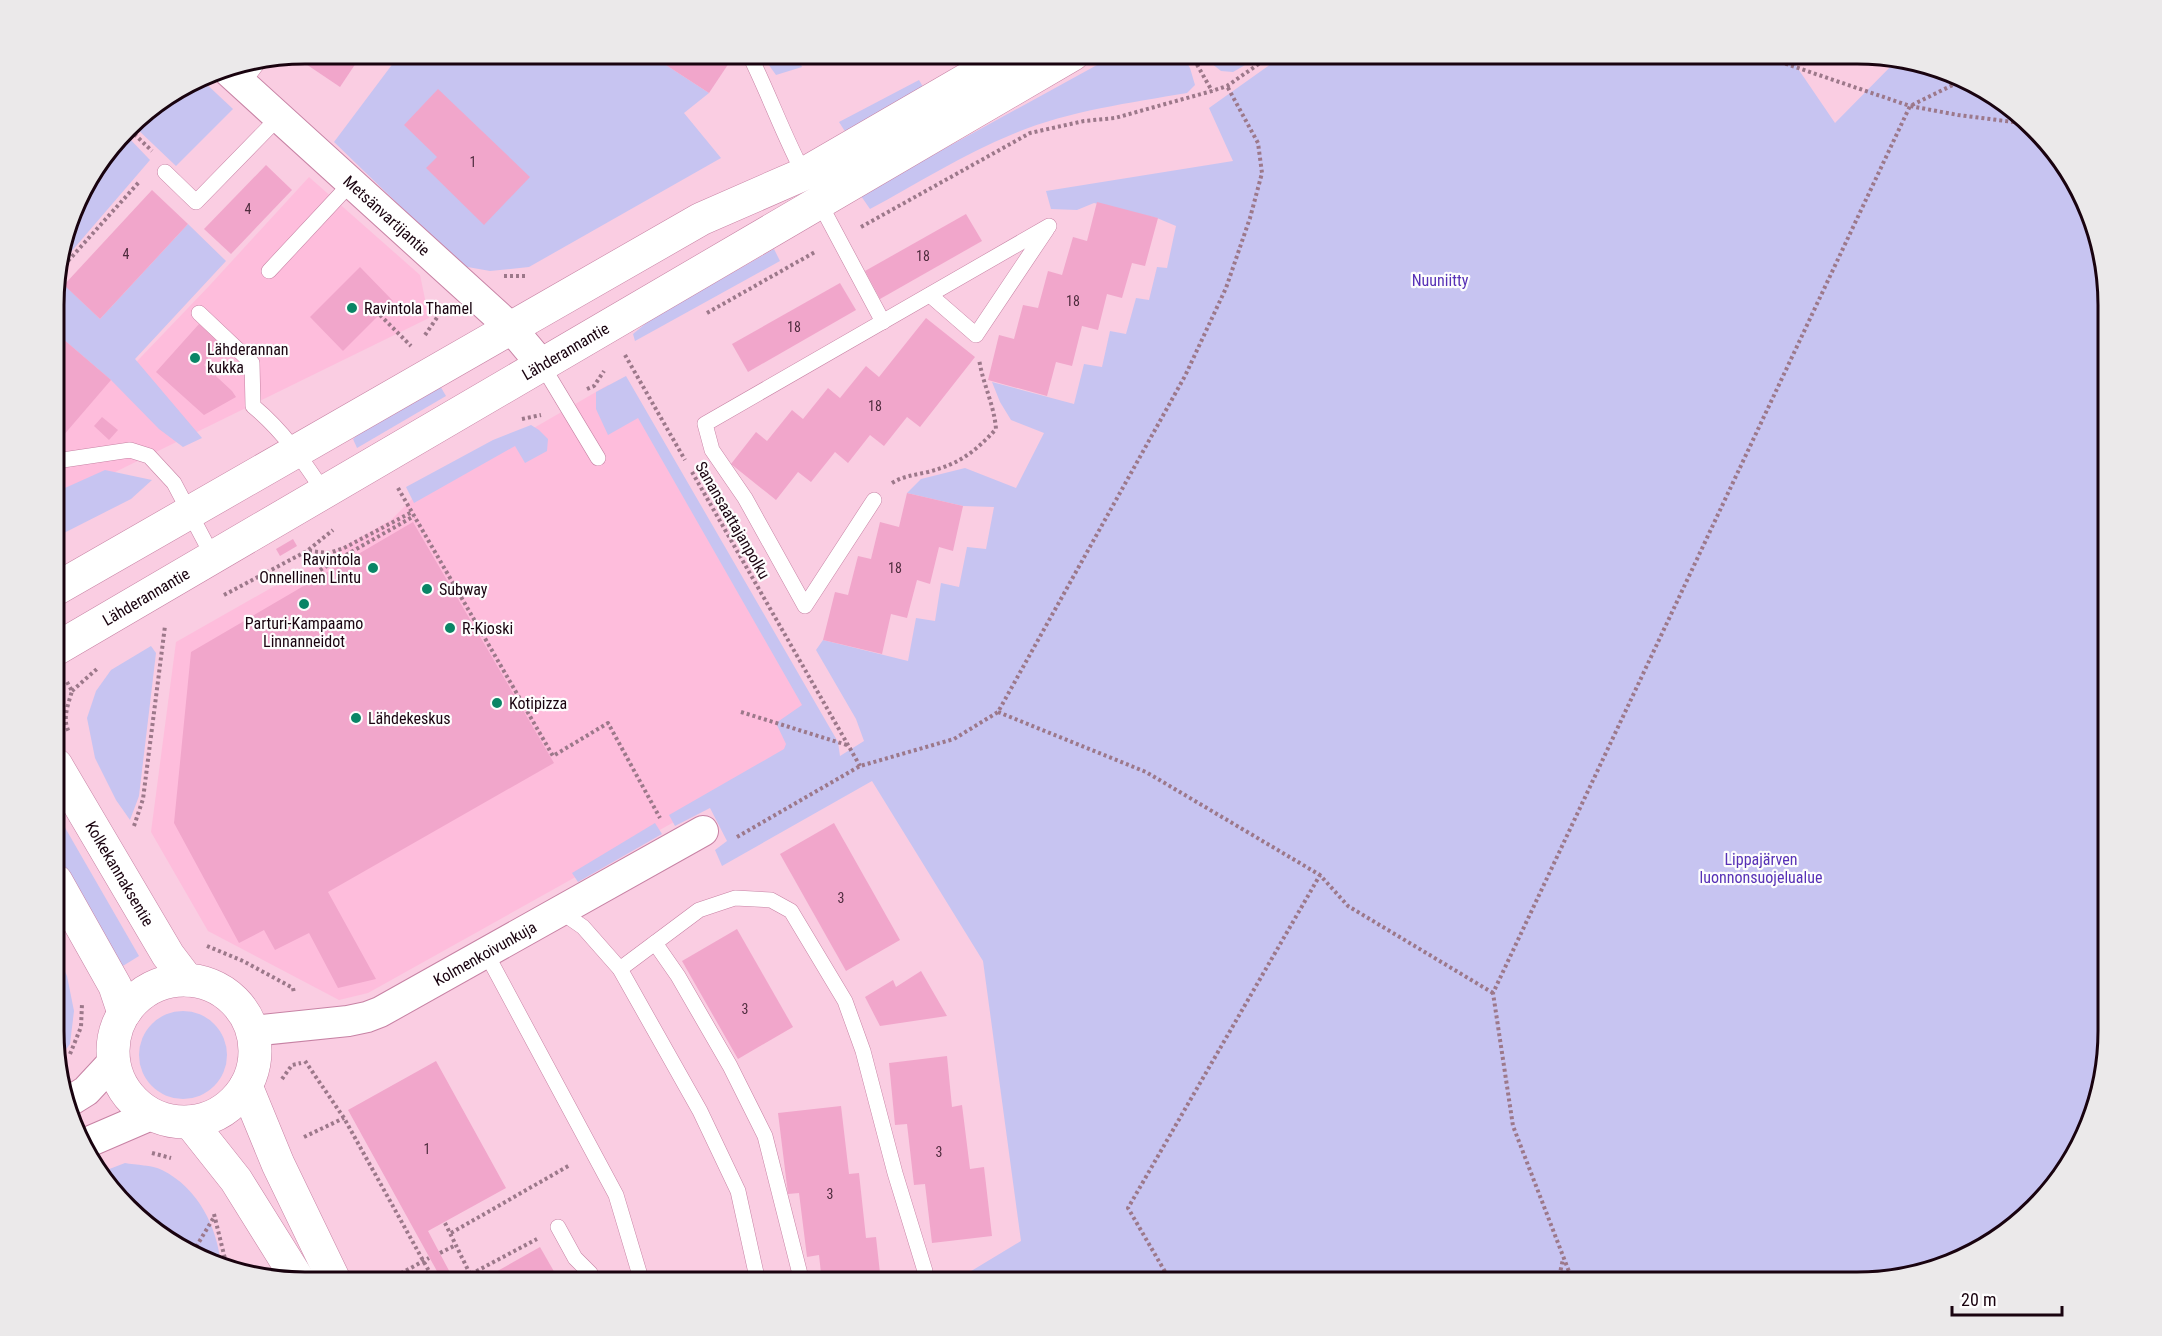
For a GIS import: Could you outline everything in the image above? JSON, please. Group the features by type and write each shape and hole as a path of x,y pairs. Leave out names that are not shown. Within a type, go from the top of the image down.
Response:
{"main road":[{"name":"Lähderannantie","path":"64,644 819,202 988,78 1001,64"},
{"name":"Lähderannantie","path":"64,584 701,219 804,174 988,78 1038,64"},
{"name":"Kolkekannaksentie","path":"64,779 168,955 187,980"},
{"path":"64,895 115,986 123,1013"},
{"path":"187,980 204,983 220,990 234,1001 245,1015 252,1031 255,1050 246,1086 235,1100 222,1111 207,1119 190,1122 170,1121 152,1115 133,1101 120,1083 113,1062 112,1045 123,1013 136,999 151,988 169,982 187,980"},
{"path":"246,1086 278,1164 330,1272"},
{"path":"190,1122 236,1180 293,1271"}],"street":[{"name":"Metsänvartijantie","path":"242,73 279,117 511,328 542,365"},
{"name":"Kolmenkoivunkuja","path":"252,1031 367,1017 381,1012 703,831"},
{"path":"74,1098 86,1091 113,1062"},
{"path":"91,1141 152,1115"}],"lane":[{"path":"754,64 788,144 883,322"},
{"path":"165,172 196,202 279,117"},
{"path":"269,271 351,183"},
{"path":"873,500 805,606 745,498 712,450 705,424 1049,226 976,335 930,295"},
{"path":"199,314 252,363 253,406 276,425 297,450 324,492"},
{"path":"542,365 598,458"},
{"path":"64,460 129,450 149,456 174,483 213,557"},
{"path":"620,969 699,910 735,898 771,900 791,911 845,1002 863,1051 895,1173 925,1271"},
{"path":"560,911 583,927 620,969 700,1111 738,1191 756,1272"},
{"path":"655,943 678,976 730,1066 765,1136 799,1272"},
{"path":"486,953 616,1195 639,1272"},
{"path":"558,1227 575,1258 589,1272"}],"path":[{"path":"1197,64 1212,91"},
{"path":"697,318 1030,133 1084,121 1115,118 1212,91 1227,86 1259,64"},
{"path":"1786,64 1911,106 2013,122"},
{"path":"1569,1272 1513,1126 1493,993 1911,106 1953,85"},
{"path":"1227,86 1258,143 1262,173 1250,218 1226,288 1185,376 998,712 1146,772 1320,875 1348,906 1493,993"},
{"path":"69,260 144,177 165,172"},
{"path":"380,315 412,346"},
{"name":"Sanansaattajanpolku","path":"608,326 860,766 954,739 998,712"},
{"path":"873,500 886,486 900,477 950,466 978,450 996,429 994,409 983,382 976,335"},
{"path":"626,358 636,352"},
{"path":"396,485 553,756 608,723 656,811"},
{"path":"307,551 329,553 413,514"},
{"path":"320,570 413,514"},
{"path":"131,835 143,799 165,626"},
{"path":"741,712 848,745"},
{"path":"1165,1272 1128,1208 1320,875"},
{"path":"67,1059 73,1051 81,1027 83,999"},
{"path":"304,1061 344,1118 430,1272"},
{"path":"295,1141 344,1118"},
{"path":"451,1233 593,1152"},
{"path":"212,1206 225,1258"},
{"path":"197,1246 214,1216"},
{"path":"445,1222 469,1272"},
{"path":"440,1253 456,1245"},
{"path":"1560,1272 1563,1257"},
{"path":"404,1272 429,1258"}],"shaded area":[{"path":"309,177 420,275 429,318 64,497 64,336 118,381"},
{"path":"630,384 828,736 368,993 339,1000 208,931 151,832 176,642 391,520 413,498 608,385"}],"green space":[{"path":"392,64 664,64 709,93 684,113 721,158 529,267 490,271 462,266 334,142"},
{"path":"768,64 801,64 802,67 776,75"},
{"path":"1099,64 1188,64 1190,68 1195,85 1187,93 1121,104 1034,126 958,160 870,209 861,196"},
{"path":"1212,64 1247,64 1233,72 1221,71"},
{"path":"1271,64 1795,64 1835,123 1890,67 1934,77 1977,97 2015,124 2048,159 2073,199 2085,228 2093,259 2098,306 2098,1030 2093,1077 2085,1108 2073,1137 2048,1177 2027,1201 2003,1222 1963,1247 1934,1259 1903,1267 1856,1272 970,1272 1021,1241 983,961 872,781 722,866 715,850 727,841 710,808 675,826 669,815 784,749 786,744 776,723 802,705 638,418 608,435 596,409 596,392 626,376 838,742 840,756 864,741 856,719 816,650 823,640 908,661 916,618 935,621 941,583 959,587 967,547 986,549 994,507 963,506 907,493 921,479 965,468 1016,488 1044,433 1011,420 992,382 1074,404 1084,364 1102,367 1110,331 1126,334 1136,298 1149,300 1157,267 1167,268 1176,226 1157,218 1094,203 1077,210 1051,209 1046,191 1233,161 1209,108"},
{"path":"919,80 926,92 848,136 839,122"},
{"path":"208,85 233,109 176,166 139,131 172,105"},
{"path":"131,140 150,160 71,252 77,228 89,199 105,172 124,147"},
{"path":"188,224 226,261 135,359 202,438 183,447 159,429 111,380 64,340 65,286 100,319"},
{"path":"774,249 780,261 635,341 633,334 651,319"},
{"path":"436,379 446,396 357,448 353,439 373,421"},
{"path":"531,425 548,439 547,451 525,463 515,446 414,503 406,487 493,440"},
{"path":"105,470 152,480 131,499 64,533 64,488"},
{"path":"151,646 156,653 139,796 130,820 116,800 95,758 87,718 96,691 111,670"},
{"path":"655,823 662,834 578,882 572,873"},
{"path":"64,826 139,956 118,969 64,871"},
{"path":"64,970 74,1011 70,1044 66,1050"},
{"path":"183,1011 200,1015 214,1024 223,1038 227,1055 223,1072 214,1086 200,1095 183,1099 166,1095 152,1086 143,1072 139,1055 143,1038 152,1024 166,1015"},
{"path":"125,1163 149,1166 158,1168 175,1178 186,1187 204,1210 215,1236 220,1255 199,1247 159,1222 135,1201 109,1169"}],"building":[{"path":"306,64 355,64 340,87"},
{"path":"664,64 728,64 709,93"},
{"path":"438,89 530,177 484,225 426,168 437,157 404,125"},
{"path":"266,165 292,190 231,254 204,229"},
{"path":"152,190 188,224 100,319 65,286 66,283"},
{"path":"1097,202 1158,218 1145,266 1132,263 1122,298 1107,294 1098,330 1082,326 1072,366 1056,362 1047,396 988,380 999,335 1014,339 1023,305 1038,308 1048,271 1062,275 1073,237 1087,241"},
{"path":"966,214 982,241 880,299 865,271"},
{"name":"Ravintola Thamel","path":"360,267 393,301 343,351 310,317"},
{"path":"840,283 856,310 748,372 732,344"},
{"path":"926,318 975,357 920,427 907,417 884,446 870,435 848,463 835,452 811,482 798,472 776,500 731,464 756,432 767,441 792,410 803,419 828,388 840,398 866,366 879,377"},
{"path":"199,324 223,345 204,365 236,397 204,415 156,372"},
{"path":"64,340 111,380 64,435"},
{"path":"102,417 118,430 109,440 94,426"},
{"path":"907,493 963,506 953,551 939,547 930,584 917,580 907,618 891,614 882,654 823,640 835,592 848,595 858,556 871,559 880,522 899,527"},
{"name":"Lähdekeskus","path":"413,522 554,763 328,892 376,979 338,988 309,933 275,950 264,930 239,943 174,823 191,652"},
{"path":"293,539 297,546 280,556 276,549"},
{"path":"834,823 900,940 846,971 780,854"},
{"path":"737,929 793,1027 738,1059 682,961"},
{"path":"921,971 947,1016 880,1026 865,997 893,980 896,987"},
{"path":"947,1056 952,1107 962,1105 970,1169 984,1167 992,1236 932,1243 925,1184 914,1185 907,1124 895,1125 889,1063"},
{"path":"436,1061 506,1188 428,1231 450,1272 437,1272 348,1110"},
{"path":"841,1106 849,1174 859,1173 866,1238 876,1237 880,1272 821,1272 819,1255 807,1257 799,1193 788,1194 778,1113"},
{"path":"540,1247 554,1272 496,1272"}],"place":[{"name":"Ravintola Thamel","path":"352,308"},
{"name":"Lähderannan kukka","path":"195,358"},
{"name":"Ravintola Onnellinen Lintu","path":"373,568"},
{"name":"Subway","path":"427,589"},
{"name":"Parturi-Kampaamo Linnanneidot","path":"304,604"},
{"name":"R-Kioski","path":"450,628"},
{"name":"Kotipizza","path":"497,703"},
{"name":"Lähdekeskus","path":"356,718"}],"park label":[{"name":"Nuuniitty","path":"1440,280"},
{"name":"Lippajärven luonnonsuojelualue","path":"1761,868"}]}
